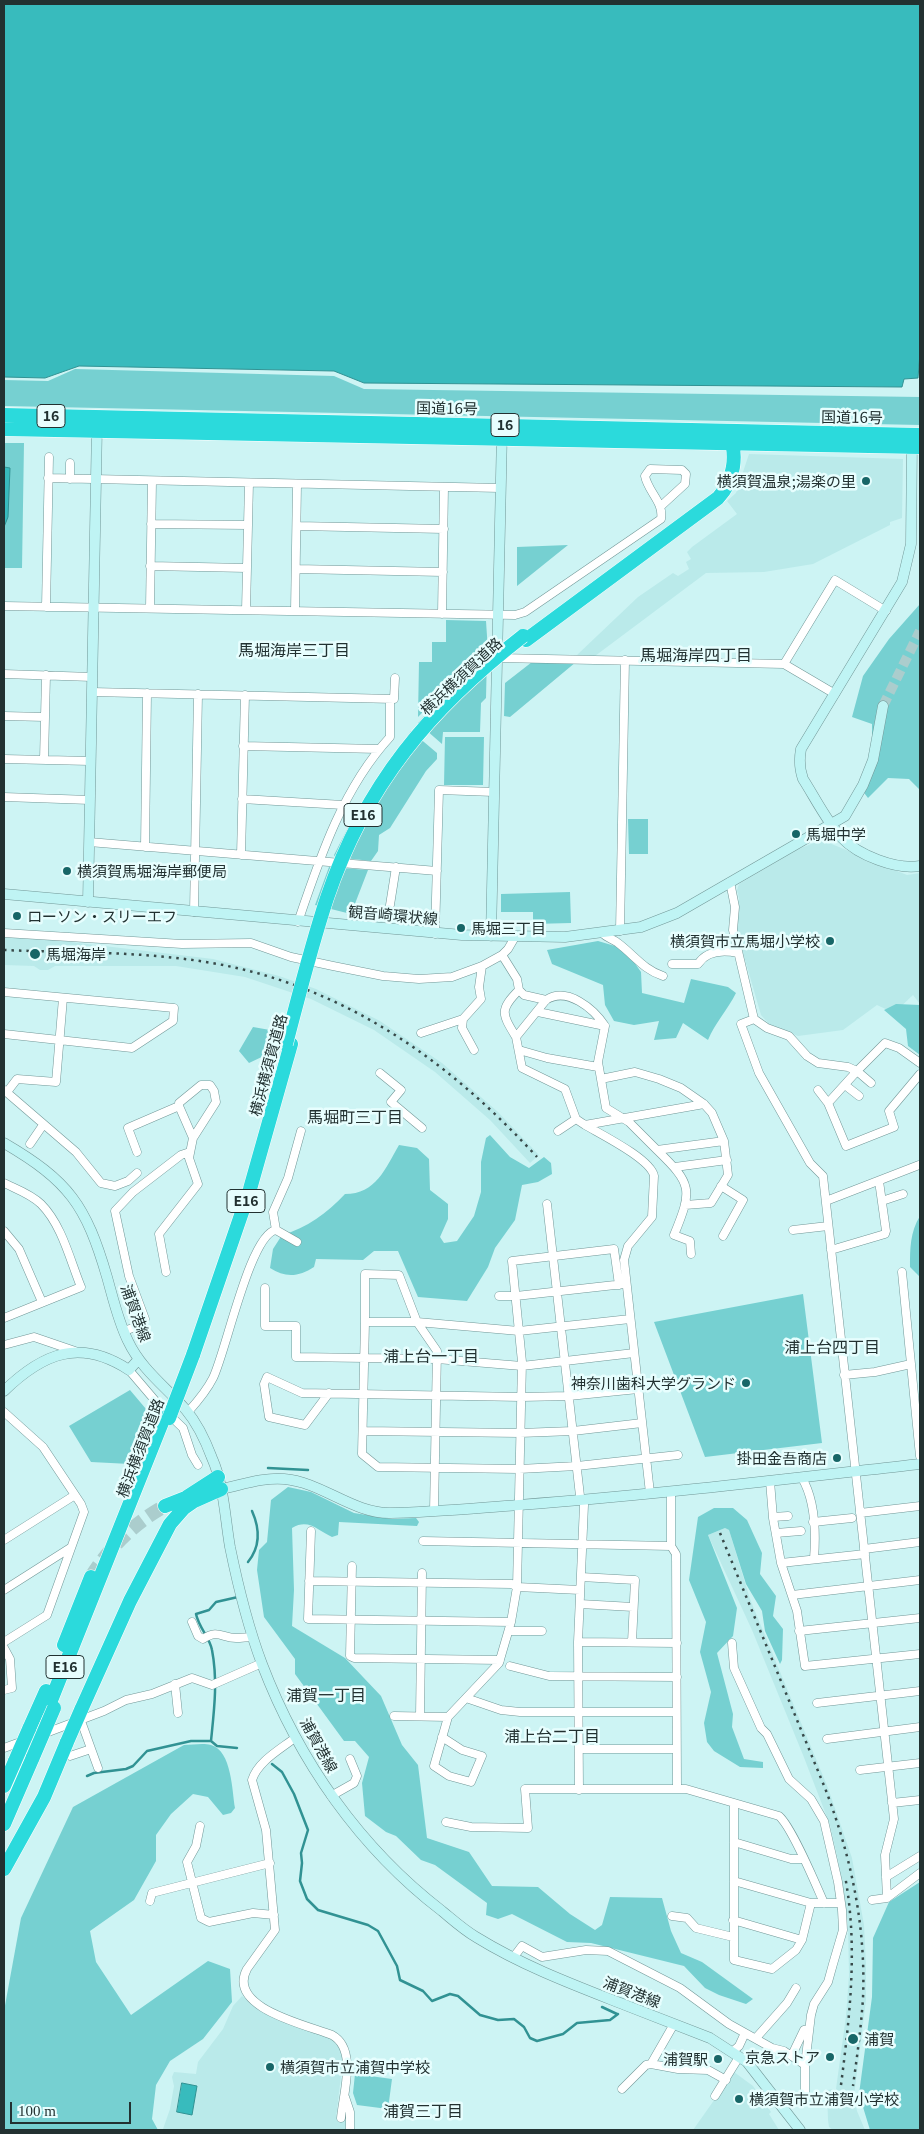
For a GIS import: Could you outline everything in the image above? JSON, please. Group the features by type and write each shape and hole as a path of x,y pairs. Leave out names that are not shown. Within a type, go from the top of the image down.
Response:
{"highway":[{"name":"国道16号","path":"4,415 729,439 916,441"},
{"name":"国道16号","path":"4,429 502,432"},
{"name":"横浜横須賀道路","path":"4,1810 25,1758 51,1708 190,1355 237,1211 331,901 348,857 376,801 403,760 439,716 482,675 524,638 718,498 730,477 733,462 729,439"},
{"path":"165,1506 219,1483"},
{"path":"4,1869 35,1815 68,1749 130,1601 170,1524 184,1508 219,1483"},
{"path":"4,1786 25,1758 29,1729 91,1577"},
{"name":"横浜横須賀道路","path":"4,1824 25,1758"}],"street":[{"path":"88,902 97,417"},
{"path":"491,936 502,432"},
{"path":"916,441 916,520 902,582 801,749 799,769 803,779 842,838 882,862 904,867 920,866"},
{"path":"46,607 49,457"},
{"path":"70,463 70,479"},
{"path":"4,606 498,615 525,612 661,519 661,506 644,476 647,471 650,469 682,470 686,474 685,484 661,506"},
{"path":"48,478 500,488"},
{"path":"150,608 152,481"},
{"path":"246,610 249,483"},
{"path":"295,611 298,484"},
{"path":"442,614 444,487"},
{"path":"151,524 248,526"},
{"path":"297,526 444,529"},
{"path":"150,566 247,568"},
{"path":"296,569 443,572"},
{"path":"784,664 836,580 886,611"},
{"path":"497,658 784,664 835,694"},
{"path":"620,931 625,660"},
{"path":"4,674 92,677"},
{"path":"44,760 46,675"},
{"path":"92,692 394,698 395,678"},
{"path":"145,847 147,693"},
{"path":"194,912 198,694"},
{"path":"241,854 245,695"},
{"path":"298,922 319,861 343,805 379,749 390,737 390,698"},
{"name":"観音崎環状線","path":"4,894 435,934 565,937 620,931 665,919 803,838 845,816 863,785 873,760 883,706"},
{"path":"4,716 45,717"},
{"path":"244,746 379,749"},
{"path":"4,759 90,761"},
{"path":"435,934 439,790 494,792"},
{"path":"4,797 90,800"},
{"path":"242,799 343,805"},
{"path":"89,842 437,871"},
{"path":"390,905 396,867"},
{"path":"730,882 735,907 733,930 754,1019 767,1028 790,1036 807,1056 818,1064 848,1067 857,1071 871,1082"},
{"path":"4,932 172,944 251,943 290,957 382,976 419,980 452,977 482,966 502,955 515,937"},
{"path":"602,933 610,940 616,942 646,968 663,976"},
{"path":"672,964 698,964 703,956 720,951 738,953"},
{"path":"502,955 517,979 519,990 524,994 546,1000"},
{"path":"421,1033 463,1019 481,999 479,987 482,966"},
{"path":"519,990 507,1001 504,1012 505,1019 516,1037 522,1068 565,1089 576,1119 626,1149 653,1171 653,1214 625,1254 622,1284"},
{"path":"4,992 174,1008 174,1021 132,1048 4,1034"},
{"path":"516,1037 551,996 567,995 580,1002 600,1018 605,1026 598,1067 606,1108 629,1122 684,1178 686,1186 685,1205 674,1235 690,1241 691,1254"},
{"path":"63,998 56,1082 17,1079 5,1091 76,1152 101,1183 108,1186 123,1183 136,1173"},
{"path":"538,1012 605,1026"},
{"path":"463,1019 462,1028 474,1050"},
{"path":"754,1019 741,1024 759,1073 810,1163 823,1176 894,1819 885,1855 887,1898"},
{"path":"828,1103 885,1042 899,1048 920,1063"},
{"path":"519,1050 548,1058 598,1067"},
{"path":"601,1079 635,1072 681,1088 704,1104 717,1121 724,1141 728,1175 711,1203 685,1205"},
{"path":"380,1073 400,1090 391,1102 422,1128"},
{"path":"818,1090 828,1103 846,1146 894,1127 889,1111 920,1074"},
{"path":"137,1152 128,1128 179,1106 179,1103 201,1085 210,1085 214,1091 216,1102 193,1138 189,1158 198,1184 159,1234 166,1272"},
{"path":"845,1085 859,1096"},
{"path":"585,1125 704,1104"},
{"path":"179,1106 193,1138"},
{"path":"558,1131 576,1119"},
{"path":"30,1144 43,1125"},
{"path":"276,1230 273,1212 288,1178 301,1131"},
{"path":"657,1150 724,1141"},
{"name":"浦賀港線","path":"4,1143 53,1176 67,1190 82,1211 96,1239 124,1331 138,1360 188,1412 214,1460 231,1549 253,1637 262,1663 296,1738 330,1796 375,1852 423,1897 472,1935 513,1958 583,1989 710,2038 736,2055 752,2068 800,2130"},
{"path":"124,1331 141,1325 145,1319 129,1276 115,1211 133,1192 181,1155 190,1152"},
{"path":"675,1167 727,1160"},
{"path":"826,1201 919,1165"},
{"path":"288,1178 295,1173"},
{"path":"831,1250 885,1234 879,1182"},
{"path":"4,1183 30,1196 40,1203 48,1213 55,1224 81,1287 4,1318"},
{"path":"123,1183 133,1192"},
{"path":"721,1186 743,1200 724,1236"},
{"path":"882,1201 902,1194"},
{"path":"548,1204 580,1496 582,1500 578,1642 579,1790"},
{"path":"793,1230 828,1226"},
{"path":"188,1412 213,1379 250,1266 260,1243 267,1233 276,1230 297,1242"},
{"path":"4,1231 19,1248 42,1302"},
{"path":"442,1737 462,1750 482,1756 471,1782 449,1776 434,1766 442,1737 448,1717 500,1660 511,1622 517,1587 522,1366 512,1261 614,1248 630,1319 650,1493"},
{"path":"902,1272 920,1456"},
{"path":"434,1511 435,1468 436,1432 437,1351 417,1322 399,1275 366,1274 362,1454 378,1467 435,1468 519,1469 577,1466 678,1455"},
{"path":"499,1296 557,1292 622,1284"},
{"path":"265,1288 265,1326 296,1326 296,1358 437,1359 522,1366 634,1353"},
{"path":"365,1322 417,1322 519,1331 630,1319"},
{"path":"4,1345 34,1337 76,1351 104,1356 129,1370 158,1404 183,1428 192,1455 198,1465"},
{"path":"4,1391 38,1364 59,1355 76,1351"},
{"path":"129,1370 138,1360"},
{"path":"844,1374 875,1372 911,1364"},
{"path":"329,1393 305,1425 269,1417 264,1384 267,1377 302,1393 329,1393 436,1396 569,1396 638,1389"},
{"path":"4,1412 43,1447 75,1494 84,1512 47,1615 4,1642"},
{"path":"363,1431 520,1433 573,1431 642,1423"},
{"path":"219,1483 284,1479 316,1488 374,1512 388,1513 582,1500 920,1464"},
{"path":"802,1478 809,1491 815,1544 814,1559"},
{"path":"770,1481 773,1517 781,1563 797,1611 805,1666 920,1654"},
{"path":"671,1491 671,1546 676,1554 677,1788"},
{"path":"4,1540 75,1494"},
{"path":"860,1513 920,1506"},
{"path":"773,1517 788,1516"},
{"path":"813,1522 852,1518"},
{"path":"311,1531 308,1619 511,1622"},
{"path":"776,1533 801,1531"},
{"path":"424,1541 671,1546"},
{"path":"781,1563 920,1542"},
{"path":"4,1590 70,1548"},
{"path":"352,1566 350,1656 354,1658 500,1660"},
{"path":"420,1716 422,1573"},
{"path":"581,1576 635,1580 632,1642"},
{"path":"792,1596 920,1580"},
{"path":"309,1581 512,1584 517,1587 580,1590"},
{"path":"580,1604 633,1607"},
{"path":"799,1631 920,1618"},
{"path":"192,1622 198,1636 206,1638 223,1634 233,1638 253,1637"},
{"path":"509,1630 542,1632"},
{"path":"578,1642 676,1643"},
{"path":"732,1643 734,1668 761,1728 767,1734 789,1779 811,1800 824,1821 841,1903 843,1930 828,1982 814,2004 809,2029 805,2065 805,2092"},
{"path":"4,1648 10,1659 12,1688 4,1690"},
{"path":"4,1748 81,1715 126,1700 152,1694 192,1678 215,1684 262,1663"},
{"path":"510,1666 549,1676 677,1677"},
{"path":"175,1684 178,1713"},
{"path":"817,1703 920,1691"},
{"path":"466,1698 510,1711 578,1713 676,1712"},
{"path":"81,1715 98,1768"},
{"path":"394,1716 448,1717"},
{"path":"827,1739 920,1727"},
{"path":"296,1738 262,1764 255,1772 252,1780 266,1830 274,1930 244,1974 244,1988 250,1999 260,2007 338,2038 347,2057 341,2118"},
{"path":"68,1749 91,1749"},
{"path":"579,1749 676,1750"},
{"path":"330,1796 354,1783 357,1776 350,1759"},
{"path":"860,1770 920,1763"},
{"path":"446,1822 471,1827 528,1828 525,1789 677,1788 779,1816 783,1820 824,1903"},
{"path":"892,1802 920,1800"},
{"path":"734,1803 734,1960 772,1969 796,1950 802,1940 811,1903"},
{"path":"200,1826 196,1846 188,1862 201,1918 209,1922 253,1913 274,1915"},
{"path":"734,1842 791,1859 803,1859"},
{"path":"886,1877 920,1856"},
{"path":"150,1901 152,1893 158,1890 192,1884 270,1863"},
{"path":"872,1900 887,1898 920,1874"},
{"path":"734,1881 811,1903 841,1903"},
{"path":"672,1916 687,1918 696,1928 733,1936"},
{"path":"734,1920 802,1940"},
{"path":"513,1958 522,1946 542,1957 586,1950 608,1951 680,1988 729,2024 772,2048 792,2055 805,2065"},
{"path":"756,2038 787,2003 796,1988"},
{"path":"651,2064 674,2024"},
{"path":"792,2055 804,2030 809,2029"},
{"path":"715,2096 726,2080 744,2033"},
{"path":"622,2089 646,2065 651,2064 678,2069 708,2070 726,2080"},
{"path":"343,2093 350,2112 350,2130"}],"shaded area":[{"path":"4,4 920,4 920,353 918,378 904,379 902,387 364,383 334,371 79,366 45,378 4,377"},
{"path":"75,369 334,376 364,389 920,397 920,425 4,406 4,380 48,381"},
{"path":"4,443 24,443 22,568 4,568"},
{"path":"749,454 903,459 902,518 890,522 890,525 813,564 764,572 706,573 595,656 577,655 638,597 673,573 678,576 689,569 686,562 691,559 687,552 737,514 727,501 736,493"},
{"path":"4,467 10,468 8,517 4,527"},
{"path":"568,545 517,586 517,547"},
{"path":"920,604 920,790 909,779 888,778 868,798 859,786 872,758 872,724 852,717 863,676 889,639"},
{"path":"446,620 486,621 488,651 445,689 418,717 419,662 432,662 432,642 446,642"},
{"path":"487,655 486,698 481,703 480,732 443,732 442,744 418,723 446,691"},
{"path":"532,662 576,662 510,717 504,716 505,683"},
{"path":"411,731 437,753 437,759 426,771 390,828 379,835 378,851 371,861 335,857 334,855 355,814"},
{"path":"445,737 484,737 483,785 444,785"},
{"path":"628,819 648,819 648,854 629,854"},
{"name":"横須賀市立馬堀小学校","path":"822,840 907,875 920,873 920,1004 913,995 894,1013 877,1005 843,1030 798,1036 770,1025 761,1015 737,932 739,898 737,890 739,884 798,849"},
{"path":"329,867 368,870 351,914 315,905"},
{"path":"570,892 571,923 533,924 533,912 501,912 501,894"},
{"path":"4,937 54,940 213,959 279,976 316,989 380,1021 442,1063 498,1112 539,1155 530,1163 490,1120 435,1072 374,1030 311,999 245,977 176,966 55,966 48,970 40,970 34,966 4,965"},
{"path":"598,941 625,949 641,972 642,993 684,1003 691,979 728,987 736,993 708,1040 683,1023 676,1038 654,1040 659,1021 634,1025 614,1021 605,1005 603,985 552,964 547,950"},
{"path":"896,1004 920,1005 920,1055 908,1046 906,1029 884,1010"},
{"path":"253,1027 270,1030 268,1054 249,1063 239,1051"},
{"path":"490,1135 510,1157 529,1168 544,1157 551,1163 552,1174 538,1182 522,1185 515,1220 495,1248 488,1267 467,1301 418,1297 398,1251 374,1251 363,1260 316,1259 314,1267 303,1273 292,1275 287,1275 270,1268 273,1249 282,1235 316,1219 345,1194 365,1190 372,1185 384,1171 399,1145 417,1148 429,1159 430,1190 448,1204 448,1219 440,1237 444,1243 457,1241 474,1216 481,1192 481,1162 486,1138"},
{"path":"920,1216 920,1277 910,1267 912,1234"},
{"name":"神奈川歯科大学グランド","path":"803,1294 822,1443 705,1457 654,1322"},
{"path":"130,1390 146,1409 130,1464 91,1462 69,1426"},
{"path":"288,1487 311,1492 354,1513 392,1519 416,1518 419,1522 417,1526 339,1522 338,1535 332,1537 313,1526 303,1524 292,1528 294,1590 292,1626 345,1658 381,1696 402,1745 418,1765 427,1838 469,1852 492,1886 538,1887 570,1914 595,1930 602,1925 610,1897 662,1898 671,1931 681,1953 702,1962 753,1999 746,2004 719,1995 705,1988 684,1966 591,1943 567,1942 512,1914 498,1919 486,1915 487,1903 435,1865 421,1860 396,1836 386,1832 365,1816 362,1783 369,1757 355,1741 344,1741 295,1674 295,1659 264,1617 257,1570 259,1550 267,1542 271,1500"},
{"path":"714,1508 733,1508 747,1520 762,1553 760,1574 776,1596 773,1616 783,1629 782,1660 780,1664 765,1631 762,1611 746,1584 729,1530 725,1528 708,1535 737,1608 733,1636 717,1653 733,1714 732,1727 744,1759 763,1762 763,1768 740,1767 714,1751 707,1742 704,1723 711,1692 700,1652 706,1622 689,1580 698,1517"},
{"path":"725,1528 729,1530 750,1599 828,1788 852,1858 864,1925 866,1963 866,2000 854,2096 857,2111 865,2130 833,2130 829,2127 828,2120 827,2090 836,2089 846,2016 849,1975 848,1925 838,1860 830,1825 752,1630 708,1535"},
{"path":"184,1745 211,1745 223,1755 230,1772 235,1808 231,1813 223,1815 208,1797 193,1794 171,1814 156,1835 156,1861 134,1900 90,1931 96,1962 131,2015 208,1961 230,1969 232,2002 203,2039 170,2061 156,2085 152,2119 158,2130 4,2130 4,2011 21,1918 73,1807"},
{"path":"920,1882 920,2130 870,2130 859,2094 872,1997 873,1938 889,1902"},
{"name":"横須賀市立浦賀中学校","path":"242,1996 264,2013 332,2039 340,2049 343,2059 336,2118 346,2119 345,2130 163,2129 170,2109 174,2086 172,2077 174,2072 196,2074 198,2062 223,2029 233,2006"},
{"name":"横須賀市立浦賀小学校","path":"734,2072 753,2086 771,2112 769,2114 779,2130 693,2130"},
{"path":"355,2074 392,2079 388,2109 357,2105 353,2093"},
{"path":"182,2083 197,2086 192,2115 177,2112"}],"waterway":[{"path":"268,1468 308,1470"},
{"path":"248,1562 255,1550 258,1537 257,1524 252,1511"},
{"path":"211,1741 215,1696 214,1662 211,1646 199,1624 196,1614 209,1610 216,1602 238,1597"},
{"path":"87,1776 94,1773 126,1769 133,1766 147,1751 191,1741 211,1741 217,1746 237,1748"},
{"path":"272,1764 282,1772 294,1794 308,1830 301,1853 300,1881 307,1899 318,1910 368,1925 378,1931 397,1966 400,1980 423,1991 432,2001 450,1994 458,1996 480,2015 498,2020 514,2019 524,2027 530,2038 537,2041 563,2034 577,2023 610,2020 618,2014"},
{"path":"602,2007 617,2014"}],"tunnel":[{"path":"883,706 920,631"},
{"path":"91,1577 123,1537 143,1520 165,1506"}],"railway":[{"path":"4,950 134,954 186,959 260,974 306,989 349,1009 391,1032 430,1059 467,1089 537,1157"},
{"path":"720,1533 825,1788 849,1865 859,1918 863,1971 863,1998 853,2086"},
{"path":"841,2085 850,2006 852,1954 849,1902 845,1876"}],"place":[{"name":"横須賀温泉;湯楽の里","path":"866,481"},
{"name":"馬堀中学","path":"796,834"},
{"name":"横須賀馬堀海岸郵便局","path":"67,871"},
{"name":"ローソン・スリーエフ","path":"17,916"},
{"name":"馬堀三丁目","path":"461,928"},
{"name":"横須賀市立馬堀小学校","path":"830,941"},
{"name":"馬堀海岸","path":"35,954"},
{"name":"神奈川歯科大学グランド","path":"746,1383"},
{"name":"掛田金吾商店","path":"837,1458"},
{"name":"浦賀","path":"853,2039"},
{"name":"京急ストア","path":"830,2057"},
{"name":"浦賀駅","path":"718,2059"},
{"name":"横須賀市立浦賀中学校","path":"270,2067"},
{"name":"横須賀市立浦賀小学校","path":"739,2099"}],"district":[{"name":"馬堀海岸三丁目","path":"294,650"},
{"name":"馬堀海岸四丁目","path":"696,655"},
{"name":"馬堀町三丁目","path":"355,1117"},
{"name":"浦上台四丁目","path":"832,1347"},
{"name":"浦上台一丁目","path":"431,1356"},
{"name":"浦賀一丁目","path":"326,1695"},
{"name":"浦上台二丁目","path":"552,1736"},
{"name":"浦賀三丁目","path":"423,2111"}]}
